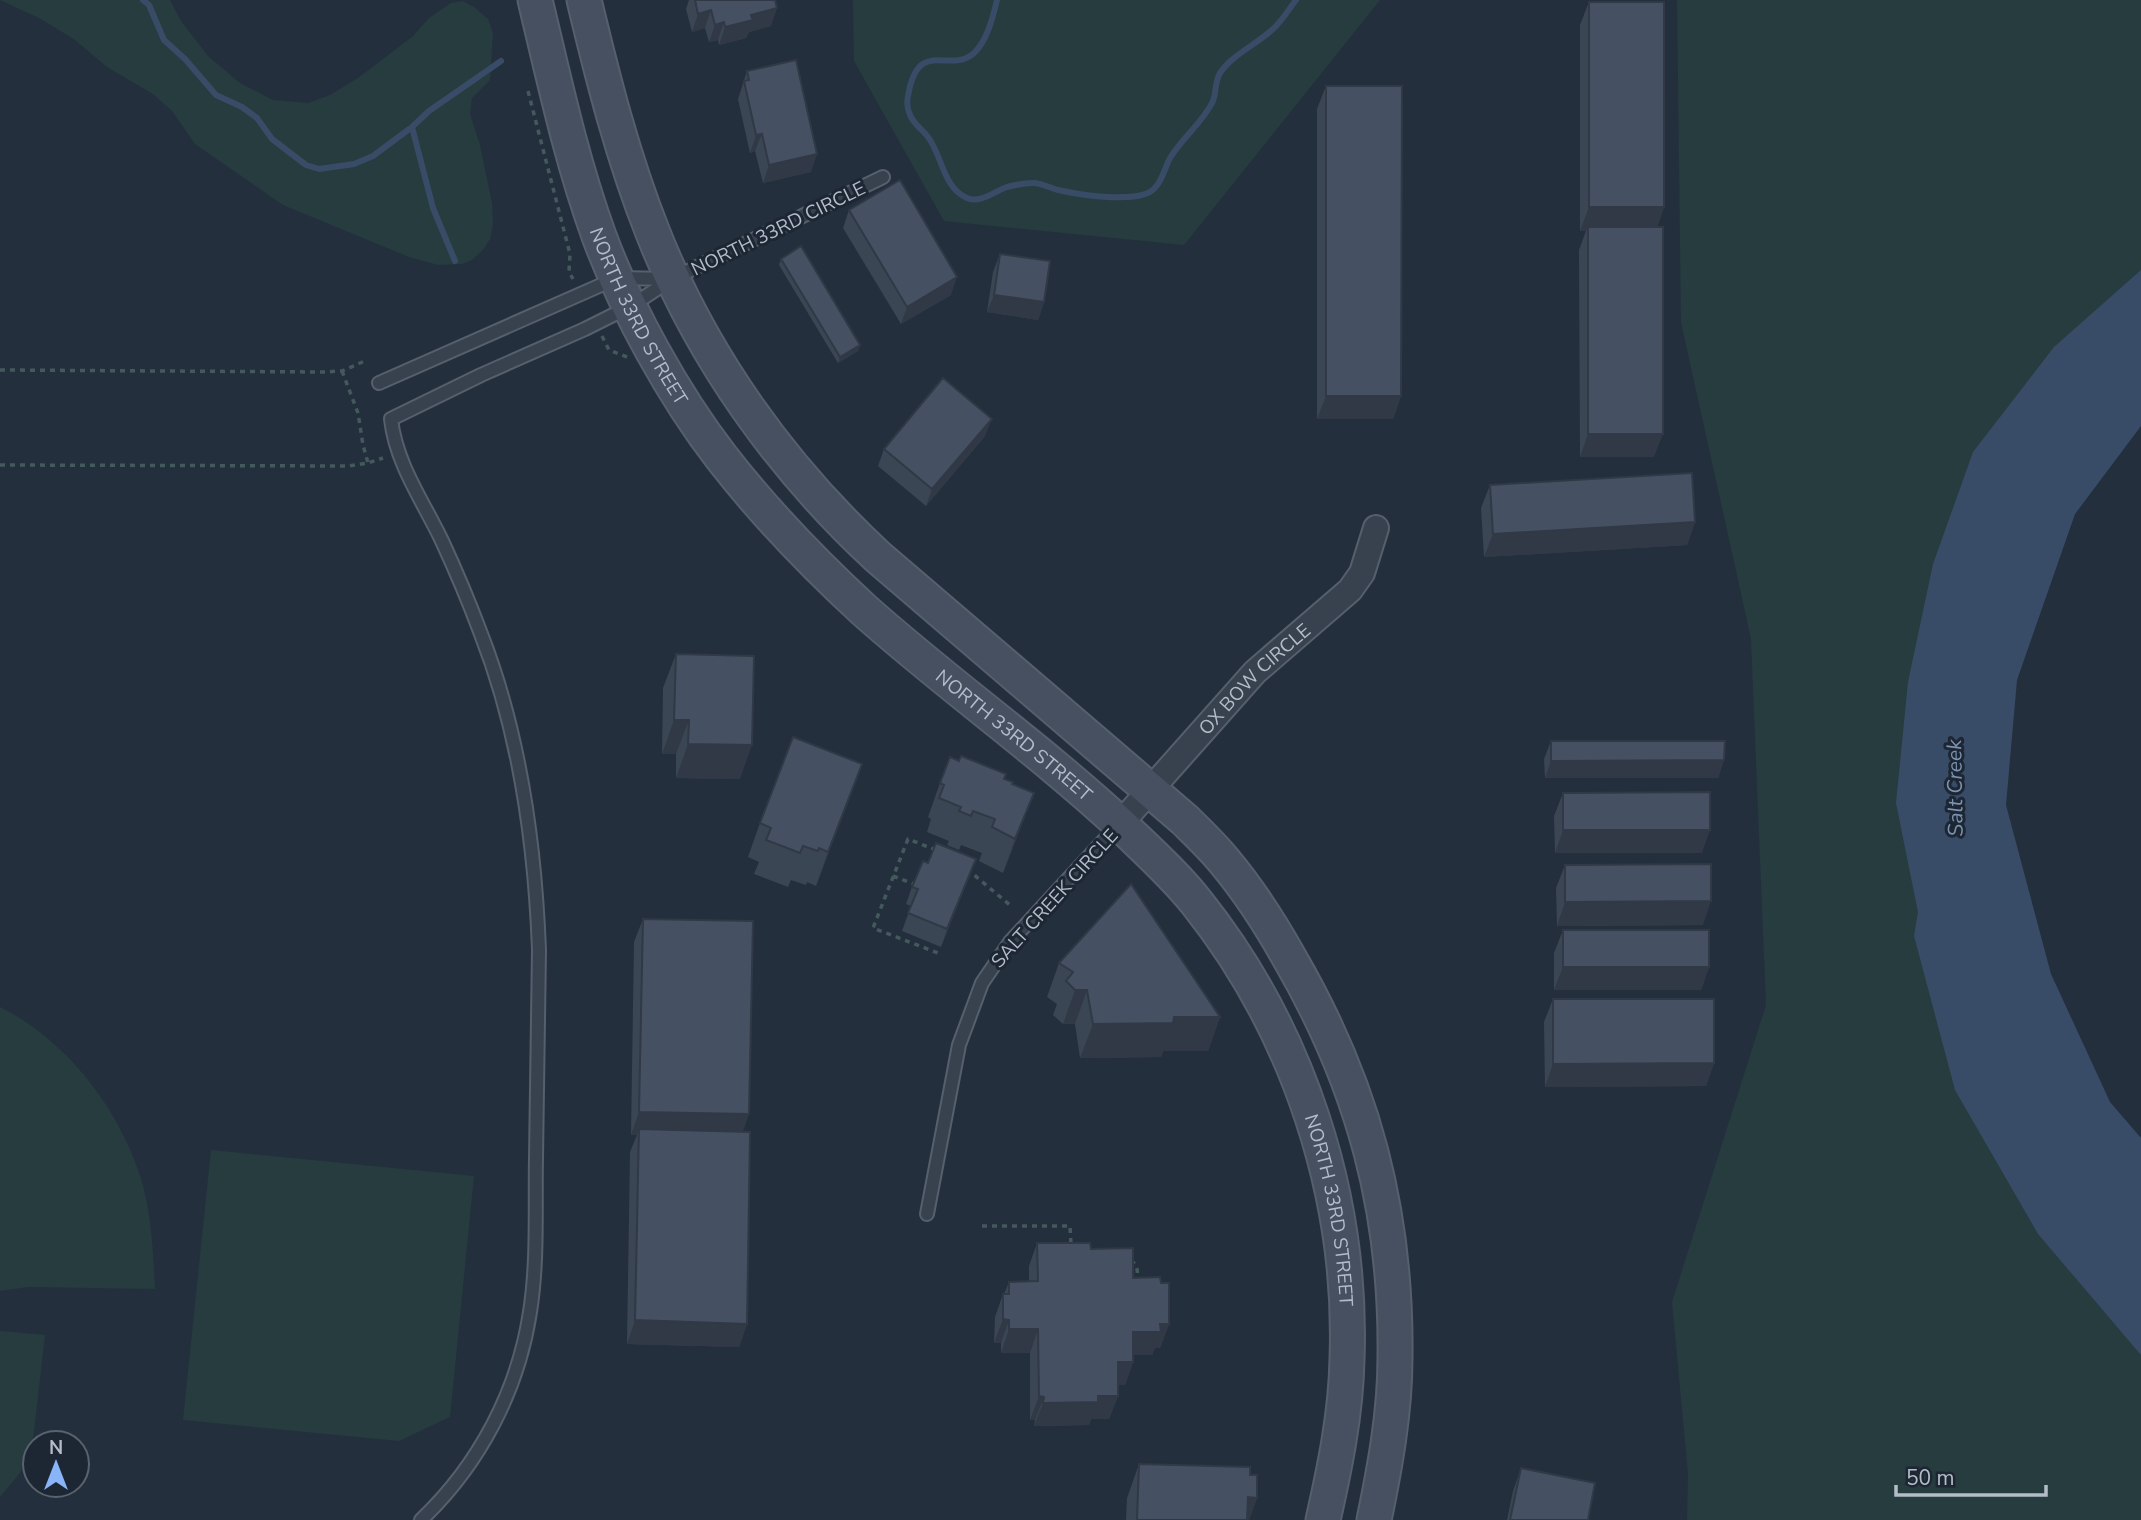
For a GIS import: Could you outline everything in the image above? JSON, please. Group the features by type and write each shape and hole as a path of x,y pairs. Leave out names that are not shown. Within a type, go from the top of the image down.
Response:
{"main road":[{"name":"NORTH 33RD STREET","path":"535,0 558,100 585,195 624,292 666,372 720,455 807,555 866,611 1120,824 1195,900 1221,936 1270,1018 1312,1116 1338,1220 1344,1268 1348,1357 1342,1424 1323,1520"},
{"path":"584,0 617,129 672,279 725,372 770,441 841,523 877,557 1151,788 1224,861 1254,899 1330,1033 1351,1084 1367,1134 1387,1226 1394,1305 1395,1359 1389,1434 1374,1520"}],"street":[{"name":"OX BOW CIRCLE","path":"1120,824 1255,672 1350,590 1362,573 1376,528"}],"lane":[{"name":"NORTH 33RD CIRCLE","path":"624,292 672,279 883,177"},
{"name":"NORTH 33RD CIRCLE","path":"624,292 672,279"},
{"path":"379,383 624,292"},
{"path":"421,1520 465,1470 494,1424 517,1367 530,1312 535,1254 538,950 534,865 527,809 500,690 482,636 441,538 397,451 391,419 624,292"},
{"name":"SALT CREEK CIRCLE","path":"927,1214 958,1045 982,983 1010,942 1120,824"}],"path":[{"path":"0,370 342,371 367,360"},
{"path":"342,371 358,413 368,463"},
{"path":"0,464 348,466 368,463 397,451"},
{"path":"938,953 873,928 908,839 939,852"},
{"path":"960,867 970,871 1011,906"},
{"path":"893,876 914,884"},
{"path":"982,1226 1070,1226 1071,1245"},
{"path":"1122,1257 1135,1264 1138,1272 1134,1284"}],"green space":[{"path":"0,0 170,0 181,21 208,56 240,83 273,100 308,103 330,95 358,78 413,36 429,18 451,3 463,1 488,19 493,33 490,80 472,98 470,114 480,145 492,203 493,224 490,239 472,260 462,264 438,265 409,257 283,205 195,144 172,111 153,94 107,67 75,40 41,19"},
{"path":"853,0 1380,0 1184,245 944,221 854,61"},
{"path":"1677,0 2141,0 2141,363 2057,461 1967,807 2141,1215 2141,1520 1687,1520 1688,1474 1672,1302 1766,1005 1751,639 1681,322"},
{"path":"0,1007 48,1038 69,1058 106,1104 120,1129 133,1155 148,1208 155,1289 28,1287 0,1291"},
{"path":"211,1150 474,1176 450,1417 399,1441 183,1420"},
{"path":"0,1331 45,1335 34,1429 21,1429 21,1470 0,1497"}],"water":[{"name":"Salt Creek","path":"2141,270 2141,426 2075,514 2017,680 2006,805 2051,974 2110,1102 2141,1138 2141,1355 2038,1234 1955,1090 1914,936 1918,912 1896,803 1908,682 1933,564 1973,452 2054,347"}],"building":[{"path":"695,0 775,0 777,8 751,15 753,20 725,27 724,22 715,25 711,10 698,14"},
{"path":"1589,2 1664,2 1664,207 1589,207"},
{"path":"796,60 817,154 769,165 762,134 756,135 744,81 749,80 747,71"},
{"path":"1326,86 1402,86 1401,396 1326,396"},
{"path":"900,180 957,277 907,307 849,210"},
{"path":"1588,227 1663,227 1663,434 1588,434"},
{"path":"801,246 860,345 840,357 781,259"},
{"path":"1000,254 1050,261 1044,302 994,295"},
{"path":"943,378 992,419 932,489 884,449"},
{"path":"1692,473 1695,522 1493,534 1490,485"},
{"path":"676,654 754,656 752,745 688,744 689,720 674,720"},
{"path":"793,737 862,764 828,852 803,846 800,853 766,840 771,828 760,823"},
{"path":"1551,741 1725,741 1724,760 1551,761"},
{"path":"961,756 1006,774 1004,779 1034,793 1015,839 992,827 995,819 973,811 971,816 959,811 961,807 939,798 944,785 940,783 950,757 959,761"},
{"path":"1710,792 1710,830 1563,830 1563,793"},
{"path":"936,843 976,859 947,929 908,913 918,889 912,887 923,861 928,863"},
{"path":"1711,864 1711,901 1565,902 1565,865"},
{"path":"1131,884 1220,1017 1174,1017 1173,1023 1093,1024 1087,990 1075,990 1066,981 1073,972 1059,963"},
{"path":"643,919 753,921 749,1114 639,1112"},
{"path":"1563,930 1709,930 1709,967 1563,967"},
{"path":"1553,999 1714,999 1714,1063 1553,1064"},
{"path":"639,1129 750,1132 747,1324 635,1320"},
{"path":"1037,1243 1090,1243 1091,1249 1133,1248 1133,1278 1160,1277 1161,1283 1169,1283 1169,1324 1160,1324 1161,1332 1133,1332 1133,1362 1118,1362 1118,1396 1098,1396 1098,1402 1043,1403 1044,1397 1039,1396 1038,1329 1009,1329 1009,1320 1003,1319 1003,1294 1009,1294 1009,1282 1038,1281"},
{"path":"1139,1464 1250,1467 1250,1475 1257,1475 1257,1498 1248,1497 1247,1520 1137,1520"},
{"path":"1521,1468 1595,1483 1588,1520 1510,1520"}],"waterway":[{"path":"143,0 149,5 164,40 185,59 216,95 242,107 257,118 272,139 306,165 319,169 354,164 373,156 429,111 501,61"},
{"path":"997,0 979,48 965,59 936,60 919,67 908,98 910,116 933,144 953,187 972,199 982,198 1007,187 1030,183 1103,197 1128,197 1148,193 1159,182 1175,151 1208,110 1214,100 1220,73 1231,61 1273,29 1296,0"},
{"path":"412,127 433,208 455,261"}]}
